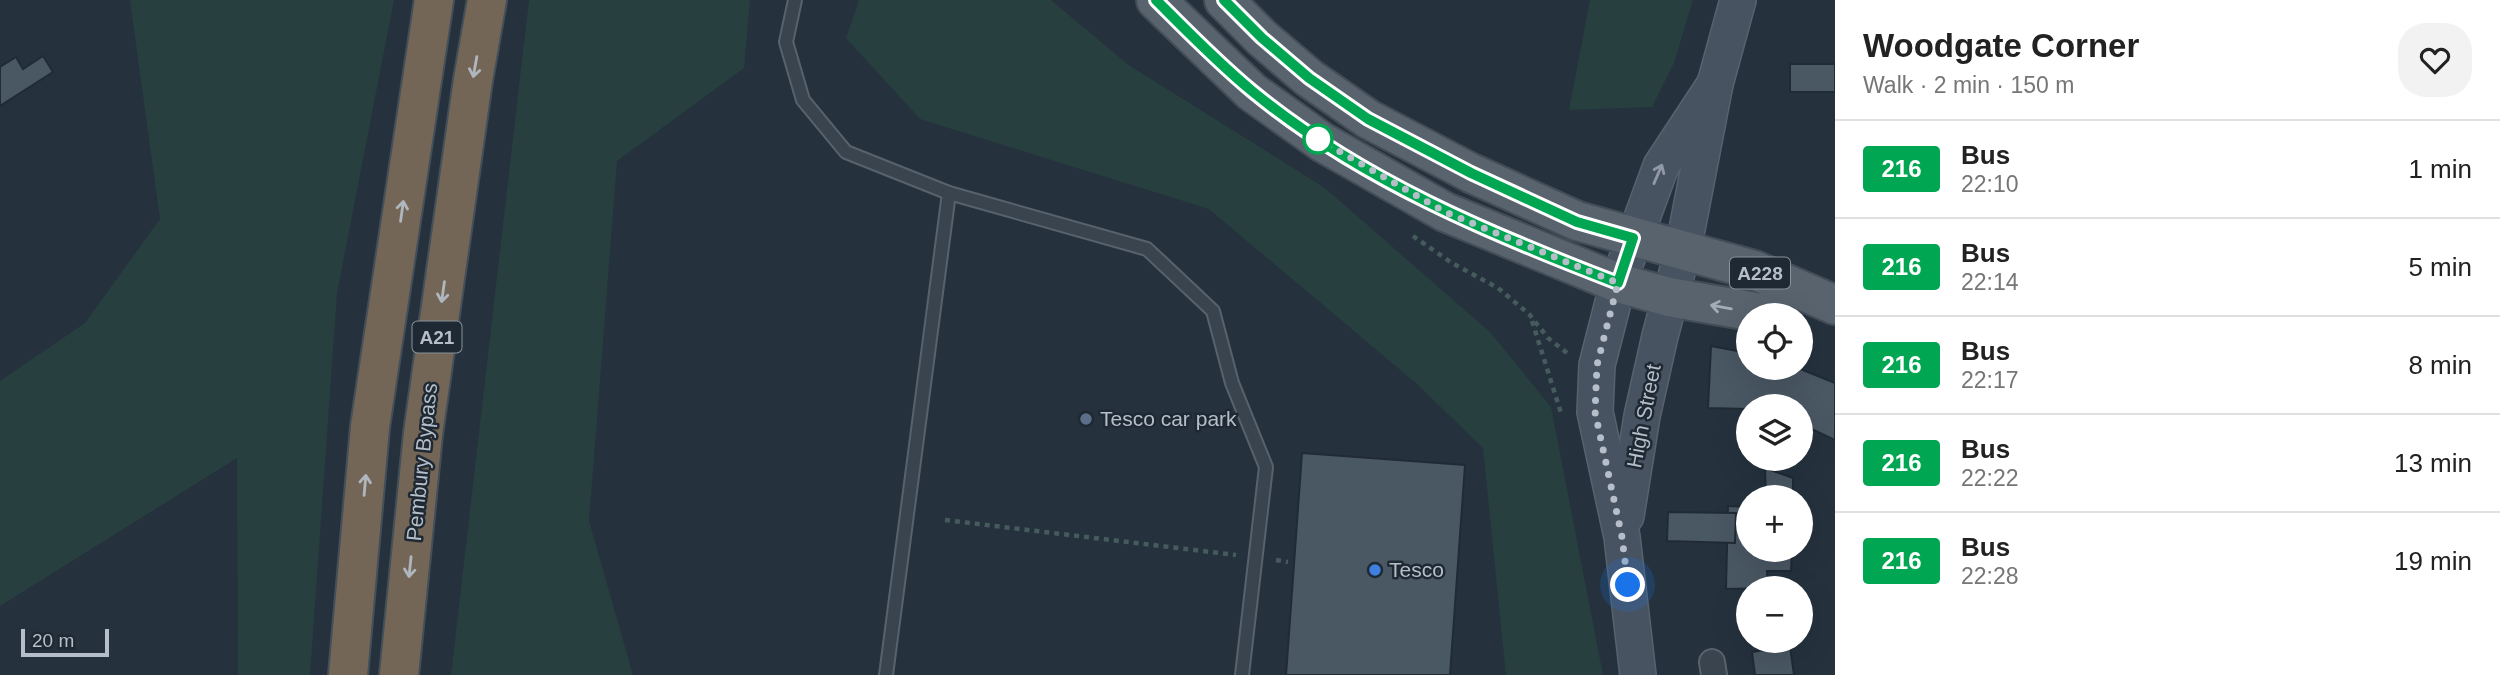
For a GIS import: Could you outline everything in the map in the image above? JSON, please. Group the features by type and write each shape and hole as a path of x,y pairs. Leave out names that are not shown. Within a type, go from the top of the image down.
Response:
{"highway":[{"name":"A21","path":"348,675 370,428 434,0"},
{"name":"Pembury Bypass","path":"400,675 423,434 473,80 487,0"}],"main road":[{"name":"A228","path":"1156,0 1252,92 1322,142 1445,212 1618,283 1670,297 1736,309"},
{"name":"A228","path":"1224,0 1262,38 1309,78 1368,119 1471,173 1577,222 1754,270 1835,305"},
{"path":"1813,321 1835,324"}],"street":[{"path":"1715,84 1738,0"},
{"name":"High Street","path":"1622,537 1642,415 1683,250 1715,84"},
{"name":"High Street","path":"1638,675 1622,537 1595,412 1597,365 1618,283 1661,166 1715,84"}],"lane":[{"path":"795,0 786,42 803,100 846,152 949,192 1147,249 1213,311 1232,383 1266,467 1242,675"},
{"path":"886,675 949,192"}],"path":[{"path":"945,520 1289,562"}],"green space":[{"path":"130,0 394,0 337,293 310,675 238,675 237,458 0,606 0,381 85,323 160,219"},
{"path":"529,0 750,0 744,68 617,161 589,521 633,675 451,675"},
{"path":"859,0 1051,0 1130,66 1325,188 1491,333 1551,407 1603,675 1506,675 1483,448 1417,384 1209,209 920,119 846,38"},
{"path":"1590,0 1693,0 1674,63 1652,107 1569,110"}],"building":[{"path":"43,56 53,72 0,106 0,67 16,57 23,69"},
{"path":"1790,64 1835,64 1835,92 1790,92"},
{"path":"1711,346 1736,351 1736,380 1813,380 1813,374 1835,383 1835,440 1813,430 1813,394 1736,394 1736,409 1708,408"},
{"name":"Tesco","path":"1302,453 1465,465 1450,675 1286,675"},
{"path":"1765,471 1793,478 1793,485 1766,485"},
{"path":"1728,506 1736,506 1736,562 1791,562 1791,571 1767,571 1767,576 1736,576 1736,589 1726,589"},
{"path":"1668,512 1736,513 1735,543 1667,541"},
{"path":"1752,653 1791,653 1794,675 1755,675"}],"bus line":[{"name":"216","path":"1156,0 1252,92 1322,142 1445,212 1618,283 1633,238 1577,222 1471,173 1368,119 1309,78 1262,38 1224,0"}],"place":[{"name":"Tesco car park","path":"1086,419"},
{"name":"Tesco","path":"1375,570"}],"route":[{"path":"1318,139 1445,212 1618,283 1597,365 1595,412 1622,537 1628,585"}]}
